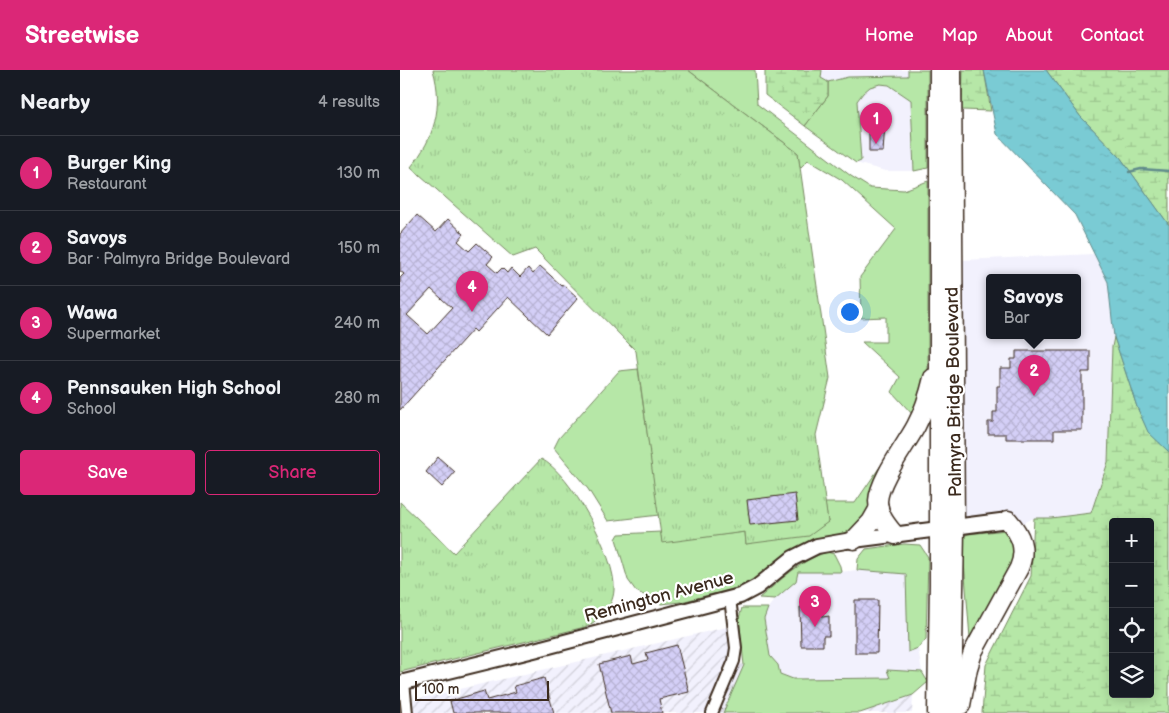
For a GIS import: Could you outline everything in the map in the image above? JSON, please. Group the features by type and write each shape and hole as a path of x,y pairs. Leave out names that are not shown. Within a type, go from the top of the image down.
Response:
{"highway":[{"name":"Palmyra Bridge Boulevard","path":"939,70 939,359 947,528 952,713"},
{"name":"Palmyra Bridge Boulevard","path":"937,713 947,528 952,70"},
{"path":"895,535 883,520 879,508 878,501 881,488 922,413 939,359"},
{"path":"854,540 871,522 879,508"},
{"path":"959,713 973,652 1019,568 1023,557 1020,538 1008,520"}],"street":[{"name":"Remington Avenue","path":"402,682 534,650 749,592 793,558 817,546 1008,520"},
{"path":"712,713 734,661 736,648 730,598"},
{"path":"402,682 408,713"}],"shaded area":[{"path":"822,70 908,70 908,76 848,77 828,82 821,78"},
{"path":"880,84 889,85 911,100 914,171 885,171 856,163 861,161 857,101 870,87"},
{"path":"1094,254 1108,282 1114,337 1112,347 1108,462 1091,513 1034,518 1007,530 968,534 962,537 963,260"},
{"path":"857,570 906,574 908,651 918,648 922,672 887,670 890,678 793,679 780,674 778,665 770,657 764,619 768,608 775,599 796,581 798,572"},
{"path":"727,627 734,661 860,712 913,695 912,713 400,713 400,703"}],"green space":[{"path":"433,70 688,70 798,153 830,378 816,435 828,522 809,536 746,544 745,532 662,543 636,351 535,249 513,257 411,167 426,145 435,122 437,97"},
{"path":"688,70 755,70 757,104 851,176 870,188 904,190 928,181 928,371 924,394 913,415 892,392 900,377 862,342 886,342 886,317 861,318 860,277 896,229 842,180 808,160 800,168 798,153"},
{"path":"765,70 822,70 821,78 828,82 828,96 805,126 765,95"},
{"path":"908,70 928,70 928,168 914,171 911,100 889,85 880,84 870,87 857,101 861,161 856,163 805,126 828,96 828,82 848,77 908,76"},
{"path":"963,70 984,70 991,111 962,110"},
{"path":"1046,70 1169,70 1169,225 1120,157 1080,116"},
{"path":"1114,337 1137,407 1148,431 1169,452 1169,713 982,713 986,665 1031,576 1034,518 1091,513 1108,462 1112,347"},
{"path":"638,369 659,515 608,521 588,489 554,448 559,438 619,371"},
{"path":"899,439 872,510 853,531 817,540 800,547 745,586 681,602 661,604 636,591 628,580 616,539 619,534 661,532 662,542 745,532 746,544 828,522 825,503 855,503"},
{"path":"541,459 553,467 565,480 590,517 600,538 613,576 614,590 611,602 605,612 596,621 585,627 400,672 400,502 454,553"},
{"path":"1007,530 1015,542 1016,559 970,638 962,537 968,534"},
{"path":"904,544 920,545 928,557 926,639 918,648 908,652 906,574 857,570 858,559 866,549"},
{"path":"827,552 834,554 841,572 798,572 796,581 775,599 759,598 799,566"},
{"path":"742,608 768,608 764,619 770,656 778,665 780,674 793,679 890,678 887,670 922,672 928,682 913,695 860,713 723,713 744,665 739,618"}],"water":[{"path":"984,70 1046,70 1080,116 1120,157 1169,225 1169,452 1148,432 1137,407 1114,337 1108,282 1075,215 997,134"}],"building":[{"path":"869,124 885,124 883,152 869,152"},
{"path":"417,215 436,232 448,219 464,234 458,241 469,251 477,243 493,257 487,264 497,273 502,268 507,273 511,268 520,277 528,268 533,274 540,266 578,298 547,334 508,297 476,332 473,329 400,410 400,278 404,274 400,271 400,234","holes":["431,289 452,308 428,334 407,315"]},
{"path":"1016,351 1090,351 1090,372 1082,372 1082,430 1054,430 1054,439 1006,439 1006,434 988,434 988,422 993,422 993,412 997,412 997,386 1000,386 1000,368 1011,368 1011,359 1016,359"},
{"path":"438,457 455,472 442,487 426,472"},
{"path":"795,494 798,520 750,525 747,500"},
{"path":"855,600 878,600 877,653 855,653"},
{"path":"800,607 823,607 823,617 829,616 829,636 823,636 823,646 801,646"},
{"path":"677,645 689,692 659,699 662,713 611,713 599,664 631,656 633,664 648,660 646,653"},
{"path":"544,678 554,713 453,713 450,701 484,691 487,700 516,692 514,686"}],"waterway":[{"path":"1129,172 1141,169 1169,171"}],"place":[{"name":"Burger King","path":"876,144"},
{"name":"Pennsauken High School","path":"472,312"},
{"name":"Savoys","path":"1034,396"},
{"name":"Wawa","path":"815,627"}]}
